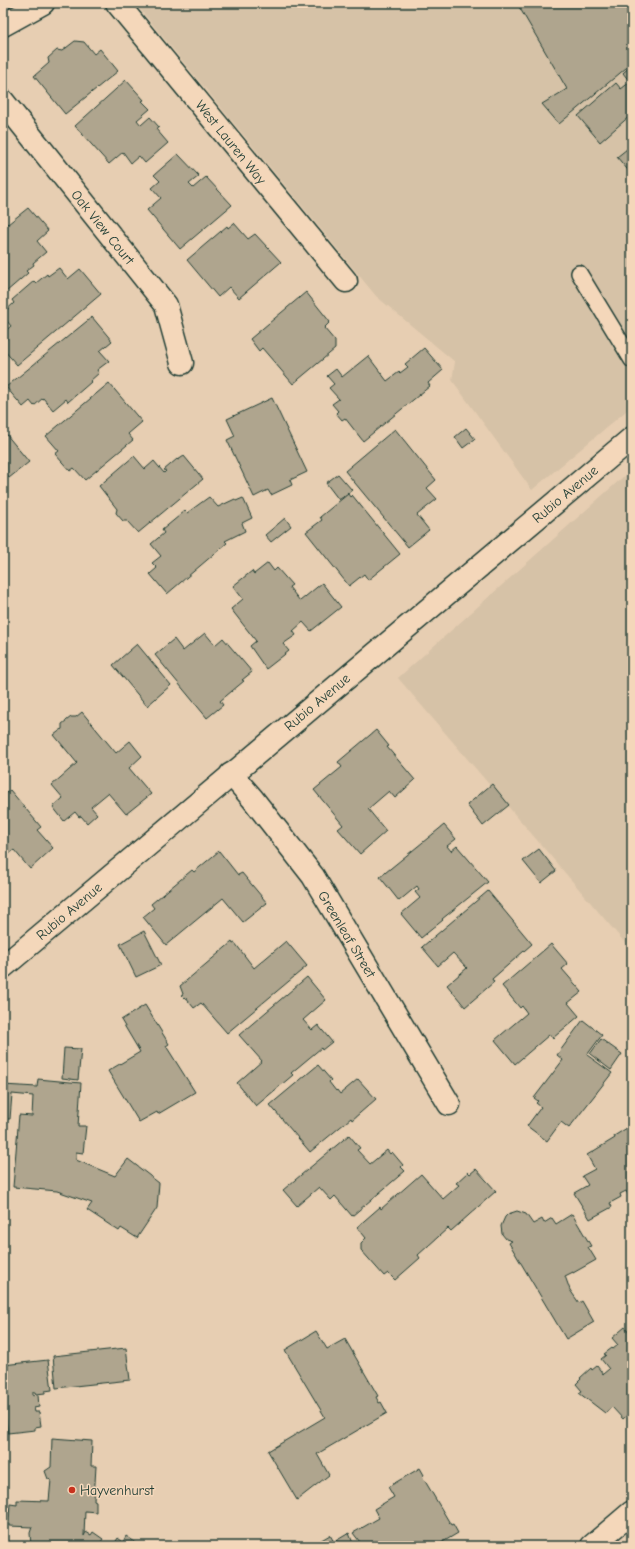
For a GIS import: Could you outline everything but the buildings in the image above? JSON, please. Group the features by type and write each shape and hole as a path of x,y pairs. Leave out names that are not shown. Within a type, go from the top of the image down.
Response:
{"street":[{"path":"3,25 44,3"},
{"name":"West Lauren Way","path":"117,3 346,281"},
{"name":"Oak View Court","path":"3,101 166,305 182,363"},
{"name":"Rubio Avenue","path":"3,967 632,438"},
{"name":"Greenleaf Street","path":"231,774 252,798 313,876 449,1104"},
{"path":"592,1546 632,1512"}],"lane":[{"path":"579,274 632,360"}],"shaded area":[{"path":"135,3 632,3 632,406 532,490 452,380 455,362 376,296"},
{"path":"632,474 632,951 398,678 623,477"}],"place":[{"name":"Hayvenhurst","path":"72,1490"}]}
